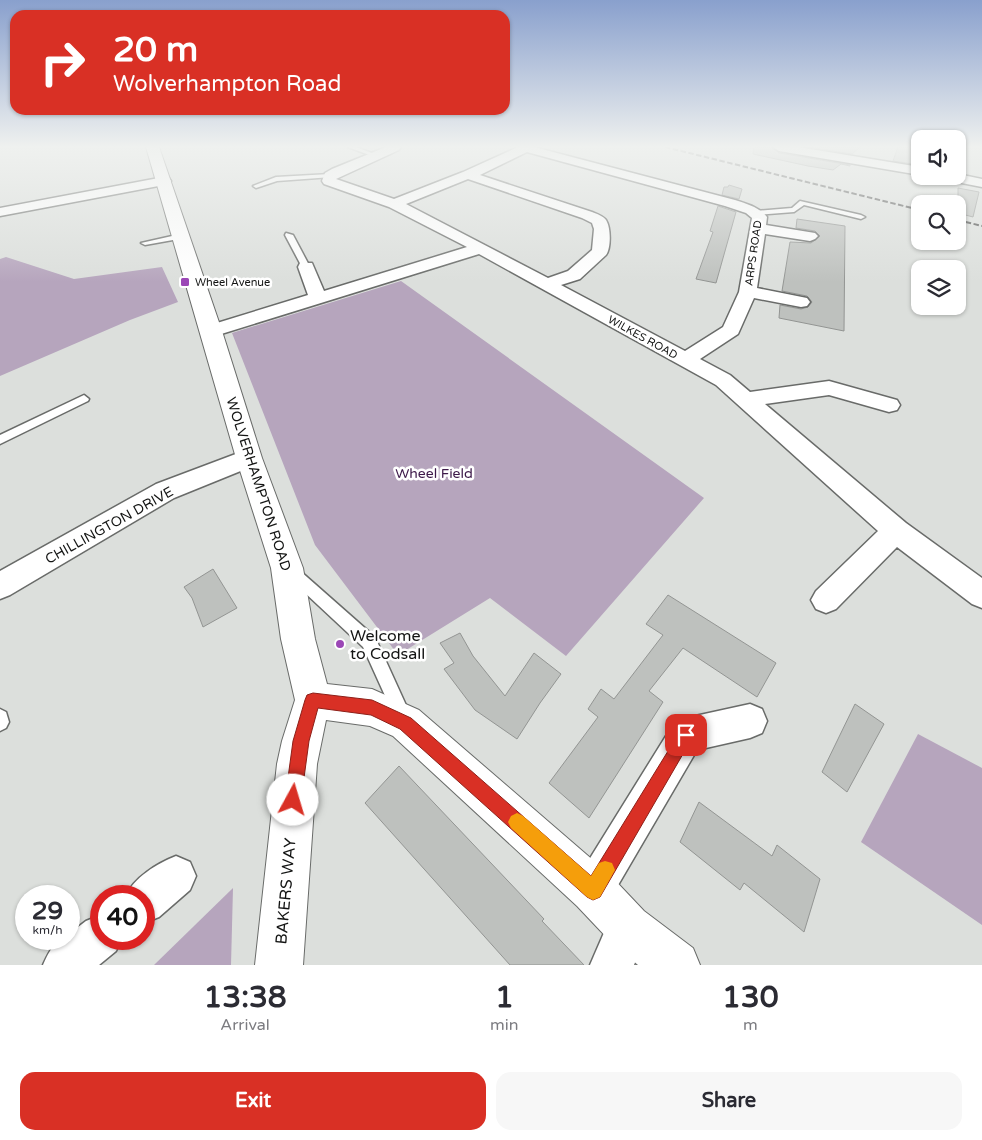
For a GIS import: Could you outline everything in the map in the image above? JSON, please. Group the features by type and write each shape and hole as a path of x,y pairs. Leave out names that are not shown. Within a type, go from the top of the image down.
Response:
{"street":[{"path":"0,212 106,192"},
{"name":"WOLVERHAMPTON ROAD","path":"167,192 249,458 287,568 298,639 313,700"},
{"name":"WILKES ROAD","path":"360,192 394,204 481,248 723,380 896,531 982,595"},
{"path":"394,204 425,192"},
{"path":"519,192 587,215 599,221 602,229 600,252 574,275 546,284"},
{"name":"ARPS ROAD","path":"684,360 731,330 748,292 760,217 755,213 730,203 689,192"},
{"path":"759,228 810,236"},
{"path":"211,331 481,248"},
{"path":"306,267 318,298"},
{"path":"748,292 801,302"},
{"path":"746,400 829,388 889,405"},
{"name":"CHILLINGTON DRIVE","path":"0,586 166,491 249,458"},
{"path":"826,600 896,531"},
{"path":"313,700 372,708 406,723 593,890 628,927 676,965"},
{"name":"BAKERS WAY","path":"279,965 297,764 301,741 313,700"},
{"path":"593,890 686,735 750,721"},
{"path":"155,893 176,876"},
{"path":"612,965 628,927"},
{"path":"65,965 90,945"}],"lane":[{"path":"755,213 794,210 803,204 862,217"},
{"path":"289,235 306,267"},
{"path":"145,243 181,236"},
{"path":"0,440 84,399"},
{"path":"287,568 369,642 406,723"}],"green space":[{"path":"6,257 74,279 162,267 178,302 130,320 0,376 0,259"},
{"name":"Wheel Field","path":"401,281 704,498 566,656 490,598 398,655 315,545 232,333"},
{"path":"918,734 982,768 982,925 861,842"},
{"path":"233,888 231,965 154,965"}],"building":[{"path":"723,192 741,192 739,199 722,195"},
{"path":"958,192 979,192 973,217 966,215 966,195 958,195"},
{"path":"718,206 736,212 716,283 696,279 713,232 710,231"},
{"path":"797,219 845,226 844,331 779,318 780,305 801,309 808,307 812,302 807,296 782,291 790,242 811,243 820,236 815,231 796,228"},
{"path":"213,569 237,608 203,627 192,598 184,587"},
{"path":"668,595 776,663 757,697 683,648 649,691 663,702 589,818 549,783 598,717 588,709 601,689 614,699 663,635 646,624"},
{"path":"460,633 473,656 505,696 534,653 561,674 517,739 475,710 444,669 454,663 440,643"},
{"path":"855,704 884,724 847,792 822,772"},
{"path":"399,766 544,919 542,921 584,965 510,965 365,803"},
{"path":"699,802 772,856 777,845 820,879 804,932 744,883 740,890 680,842"}],"railway":[{"path":"847,192 911,208"},
{"path":"966,222 982,226"}],"slow traffic":[{"path":"517,822 593,890 605,870"}],"place":[{"name":"Wheel Avenue","path":"185,282"},
{"name":"Welcome to Codsall","path":"340,644"}],"route":[{"path":"293,800 301,741 313,700 372,708 406,723 593,890 686,735"}]}
